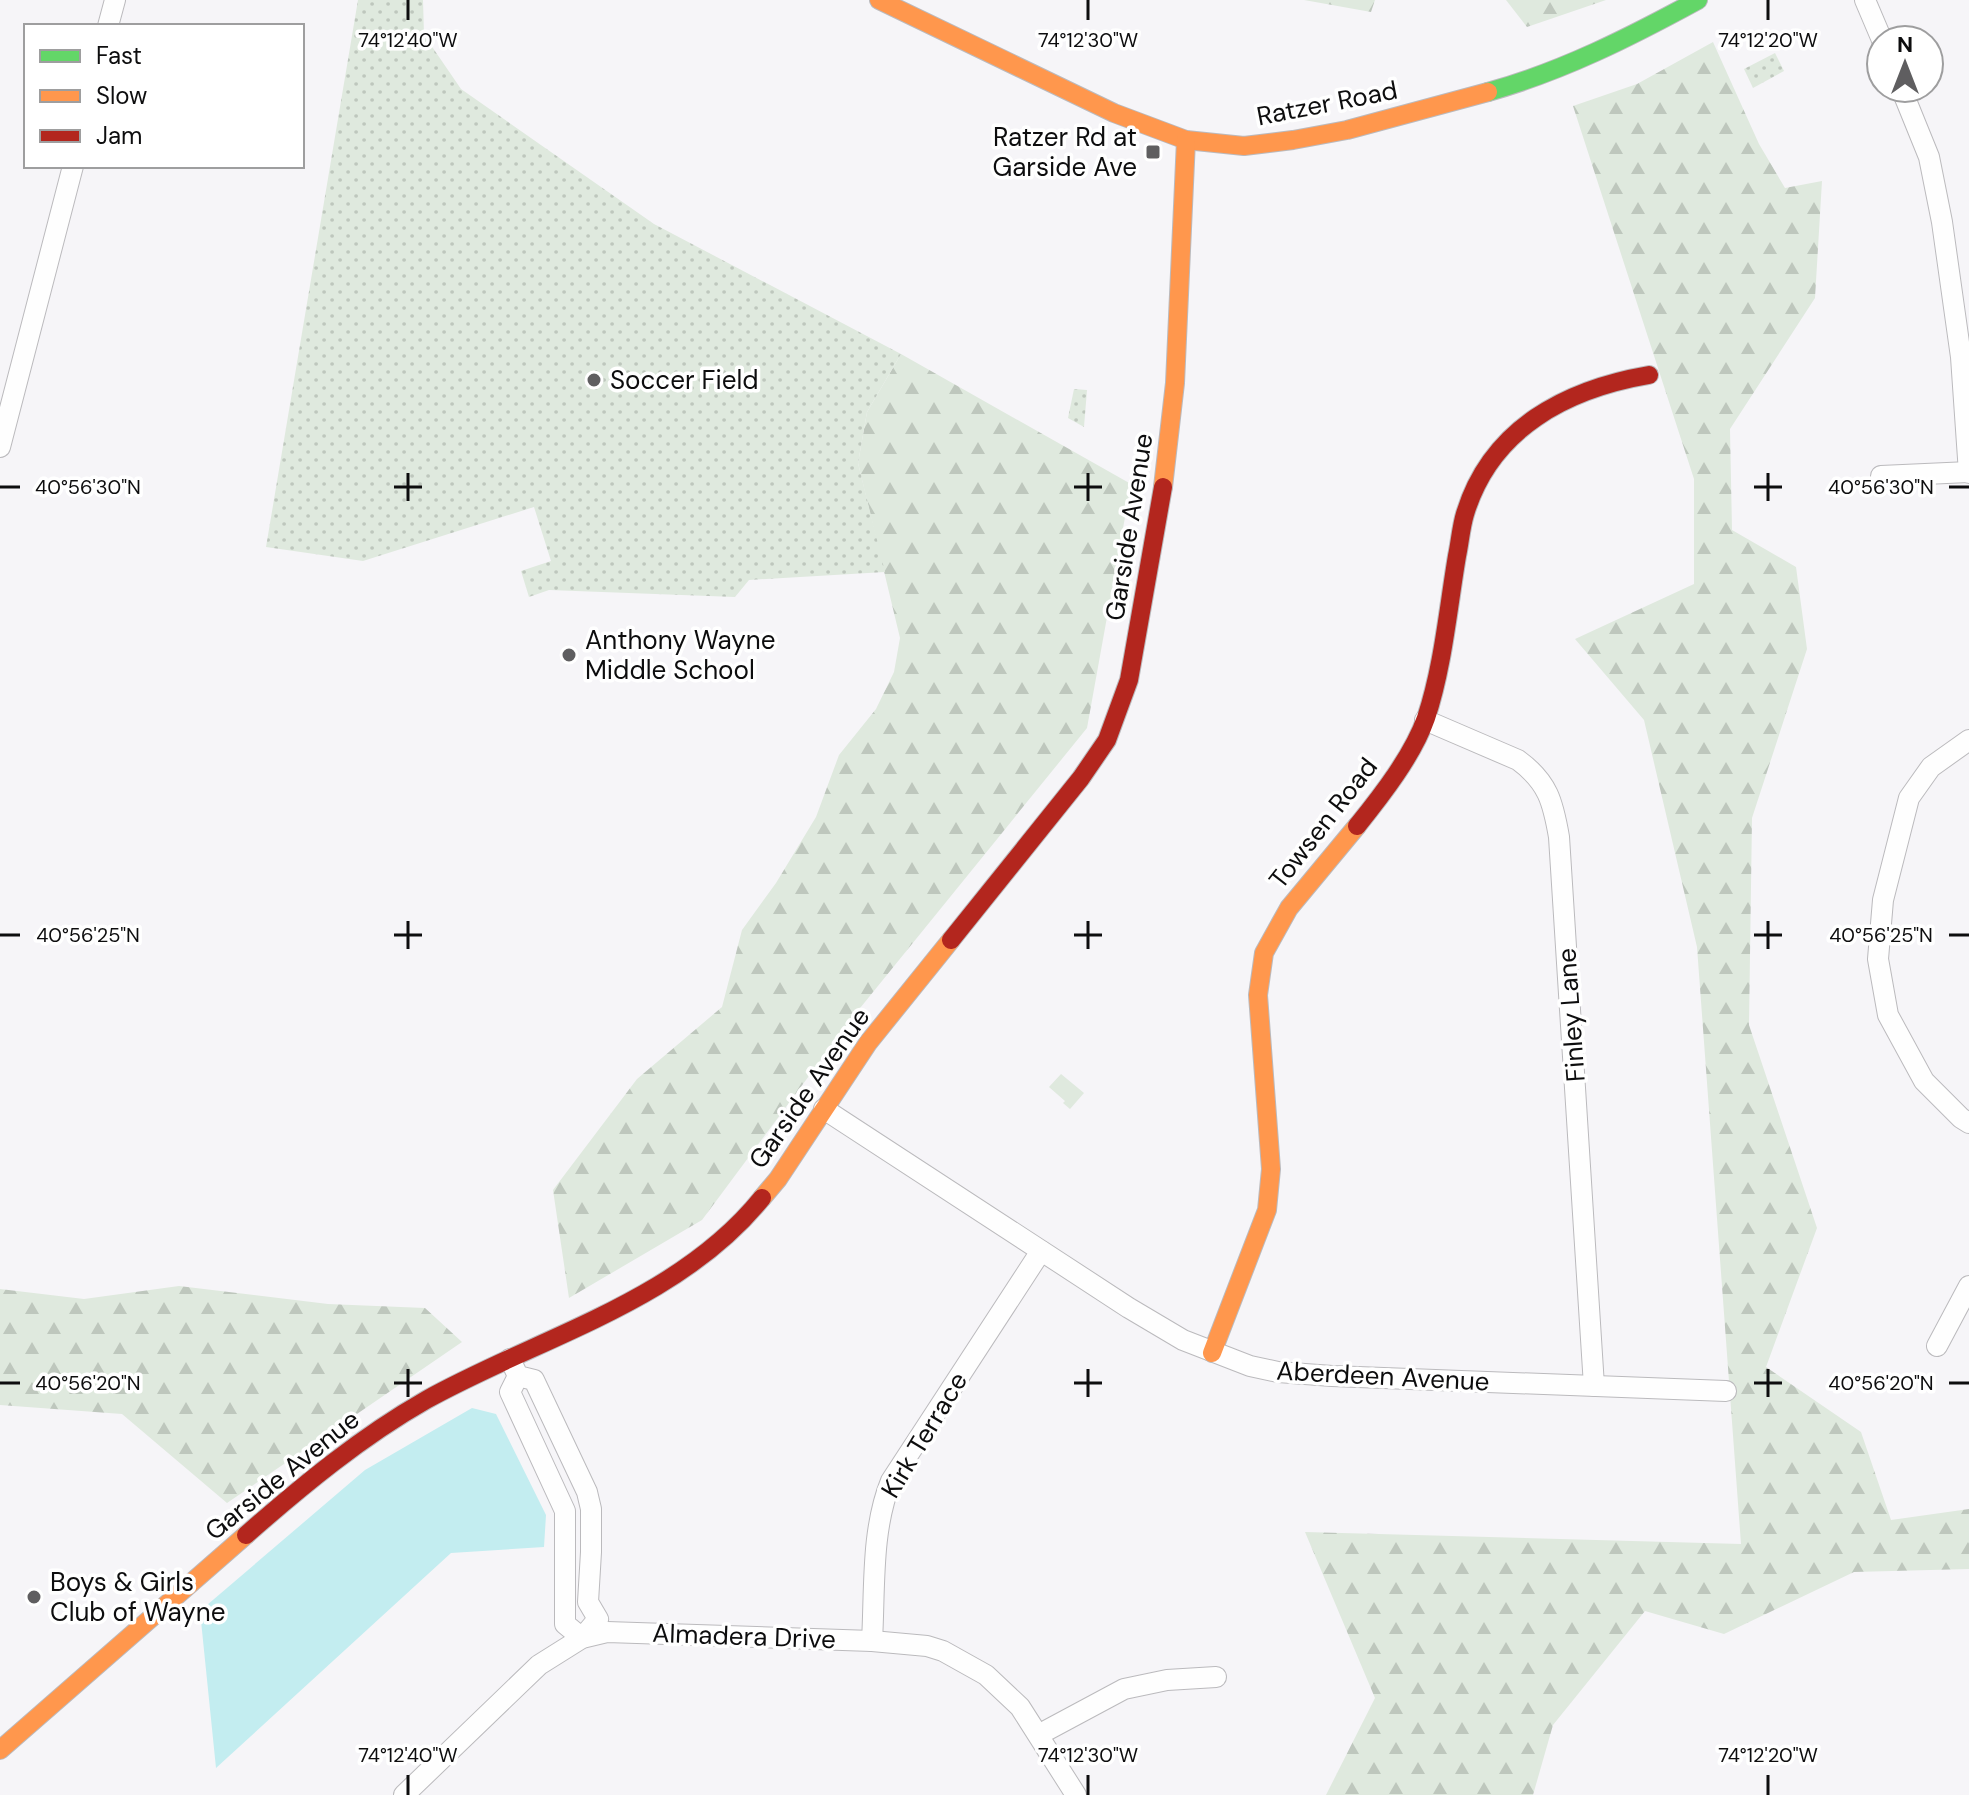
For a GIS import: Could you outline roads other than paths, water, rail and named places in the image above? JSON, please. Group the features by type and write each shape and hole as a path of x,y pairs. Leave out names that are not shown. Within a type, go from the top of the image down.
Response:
{"street":[{"path":"109,24 115,0"},
{"name":"Ratzer Road","path":"879,0 1114,113 1186,140 1244,146 1293,140 1411,114 1535,79 1617,44 1698,0"},
{"path":"1865,0 1875,24"},
{"path":"1881,476 1969,472 1961,357 1942,222 1929,157 1907,104"},
{"name":"Garside Avenue","path":"0,1750 293,1494 350,1449 426,1400 514,1367 653,1289 726,1238 778,1179 868,1043 1081,778 1107,740 1129,680 1171,432 1186,140"},
{"path":"0,447 72,168"},
{"name":"Towsen Road","path":"1212,1353 1267,1210 1270,1188 1258,995 1264,953 1289,908 1377,801 1425,720 1465,514 1486,469 1519,429 1559,401 1580,390 1604,383 1649,375"},
{"name":"Finley Lane","path":"1425,720 1518,760 1531,770 1553,801 1559,837 1594,1386"},
{"path":"1969,740 1931,767 1909,798 1883,900 1878,959 1888,1015 1924,1081 1969,1123"},
{"name":"Aberdeen Avenue","path":"824,1109 1169,1332 1212,1353 1278,1372 1726,1391"},
{"name":"Kirk Terrace","path":"872,1641 879,1522 891,1481 1041,1251"},
{"path":"1937,1346 1969,1286"},
{"path":"514,1367 534,1380 587,1492 591,1523 588,1602 598,1619 582,1638 565,1624 565,1511 510,1392 514,1367"},
{"name":"Almadera Drive","path":"404,1795 539,1665 582,1638 607,1632 872,1641 927,1646 964,1660 1004,1689 1040,1734 1076,1795"},
{"path":"1040,1734 1124,1689 1167,1680 1216,1677"}],"water":[{"path":"472,1408 496,1414 546,1515 544,1547 451,1553 216,1768 200,1611 365,1470"}],"place":[{"name":"Ratzer Rd at Garside Ave","path":"1153,152"},
{"name":"Soccer Field","path":"594,380"},
{"name":"Anthony Wayne Middle School","path":"569,655"},
{"name":"Boys & Girls Club of Wayne","path":"34,1597"}]}
